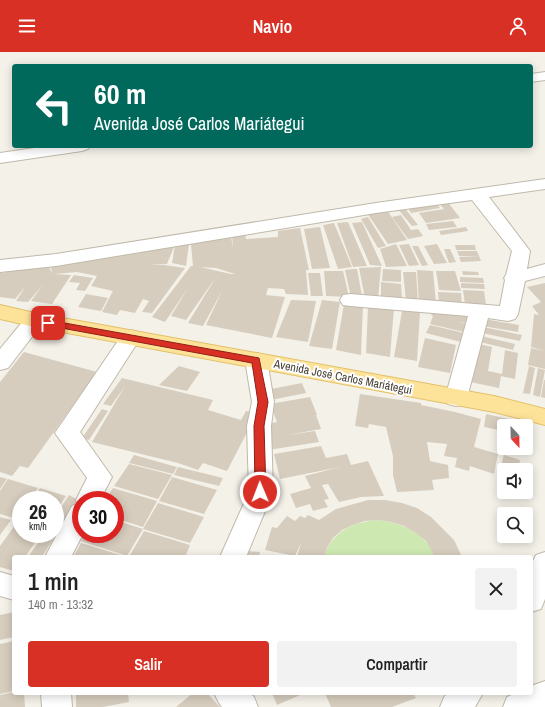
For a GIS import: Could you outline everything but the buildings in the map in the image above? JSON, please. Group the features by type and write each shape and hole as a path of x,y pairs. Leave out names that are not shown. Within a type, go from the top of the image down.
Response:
{"main road":[{"name":"Avenida José Carlos Mariátegui","path":"0,312 35,320 494,404 544,418"}],"street":[{"path":"533,78 545,76"},
{"path":"0,158 68,148"},
{"path":"0,266 56,260 376,208 545,184"},
{"path":"350,300 480,310 508,314 514,278 521,251 477,194"},
{"path":"514,278 545,270"},
{"path":"456,398 480,310"},
{"path":"0,363 35,320"},
{"path":"93,491 100,477 67,433 131,337"},
{"path":"234,555 260,492 259,426 263,402 256,360"},
{"path":"59,555 72,530"},
{"path":"533,595 545,563"},
{"path":"0,584 12,587"},
{"path":"56,695 57,707"},
{"path":"232,695 243,707"},
{"path":"455,707 466,695"},
{"path":"518,707 545,695"}],"green space":[{"path":"369,521 387,521 412,531 426,542 434,555 325,555 332,541 338,534 352,526"}],"route":[{"path":"48,323 256,360 263,402 259,426 260,492"}]}
